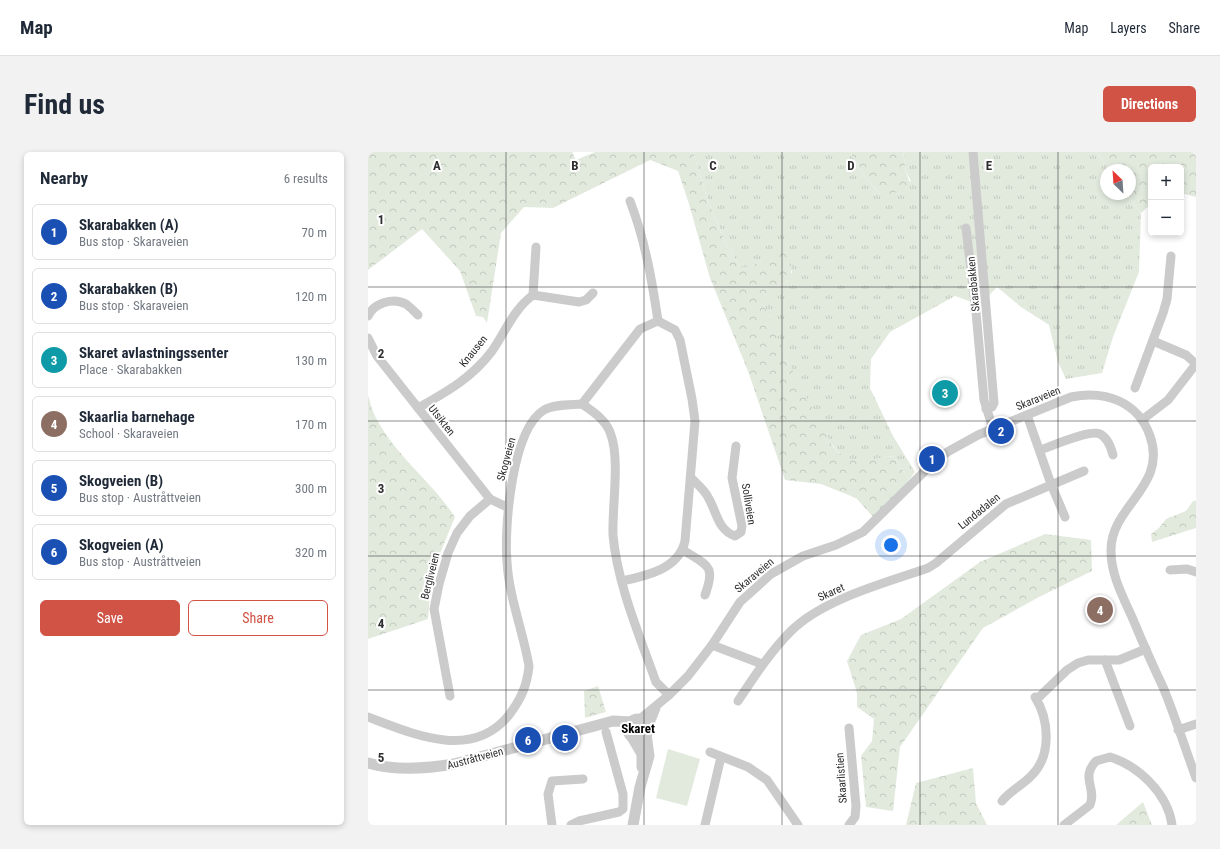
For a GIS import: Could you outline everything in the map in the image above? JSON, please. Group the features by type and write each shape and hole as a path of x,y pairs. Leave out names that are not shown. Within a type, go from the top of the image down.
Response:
{"street":[{"name":"Skarabakken","path":"973,152 994,403 992,407 986,409"},
{"path":"630,201 645,250 658,321"},
{"name":"Skarabakken","path":"966,228 986,409 993,429"},
{"path":"536,247 533,295 579,302 586,300 593,293"},
{"path":"1135,388 1153,342 1167,299 1170,256"},
{"name":"Knausen","path":"418,408 456,387 478,368 492,350 516,311 533,295"},
{"path":"368,316 378,305 389,301 399,301 407,304 418,315"},
{"path":"658,321 640,329 582,404 601,418 611,434 614,474 614,536 617,561 622,581 656,682 669,695"},
{"path":"622,581 657,572 671,562 683,550 687,532 694,421 689,378 680,340 675,330 658,321"},
{"name":"Utsikten","path":"368,338 376,356 490,499 507,507"},
{"path":"1142,420 1168,400 1196,364 1186,356 1153,342"},
{"name":"Skaraveien","path":"633,728 688,676 712,645 740,602 771,574 803,556 836,545 863,532 936,460 962,443 1071,397 1086,394 1101,394 1117,400 1131,408 1147,428 1153,446 1153,465 1144,487 1120,520 1114,532 1111,551 1114,574 1163,688 1196,778"},
{"name":"Skogveien","path":"368,717 425,737 451,741 463,740 488,732 503,723 519,702 527,683 529,666 506,562 507,507 520,446 534,417 545,409 582,404"},
{"path":"1027,415 1051,484 1065,517"},
{"path":"1040,450 1089,433 1100,434 1106,439 1113,455"},
{"name":"Solliveien","path":"691,478 702,487 710,499 726,533 735,536 741,532 742,526 732,478 736,446"},
{"name":"Lundadalen","path":"928,568 936,563 1006,504 1084,471"},
{"name":"Bergliveien","path":"450,696 434,609 439,584 448,553 457,533 470,516 490,499"},
{"path":"683,550 702,562 710,570 712,578 705,595"},
{"name":"Skaret","path":"738,701 762,664 791,630 824,607 928,568"},
{"path":"1170,570 1187,569 1196,572"},
{"path":"712,645 762,664"},
{"path":"1002,800 1010,791 1018,787 1033,774 1041,763 1046,751 1047,739 1036,698 1067,670 1078,663 1088,660 1119,660 1146,650"},
{"path":"1105,660 1130,726"},
{"name":"Skaraveien","path":"647,731 656,707"},
{"path":"571,825 579,821 619,812 623,809 624,794 605,728 633,728 645,722 649,756 643,774 633,825"},
{"path":"1178,730 1196,724"},
{"name":"Austråttveien","path":"368,763 394,768 417,769 454,764 605,728"},
{"path":"633,728 641,738 647,731"},
{"path":"633,728 642,754 643,774"},
{"name":"Skaarlistien","path":"849,728 856,806 855,817 849,825"},
{"path":"710,752 748,767 767,780 798,825"},
{"path":"705,825 721,757"},
{"path":"1064,825 1090,805 1092,800 1088,778 1092,765 1102,758 1110,758 1135,770 1152,784 1163,800 1170,814 1172,825"},
{"path":"552,825 548,794 552,781 583,779"}],"green space":[{"path":"368,152 572,152 576,160 595,152 693,152 708,201 725,241 740,267 748,267 780,252 785,252 791,264 791,278 770,291 765,299 764,305 788,362 832,445 838,452 852,459 868,460 893,456 909,480 875,519 856,498 821,484 785,480 748,371 710,278 678,171 650,160 553,208 524,207 501,233 487,323 483,317 476,316 460,271 422,229 368,270"},
{"path":"693,152 850,152 862,173 880,194 911,181 906,172 903,152 1094,152 1098,154 1105,164 1100,164 1100,200 1131,200 1141,213 1139,272 1113,337 1102,373 1066,379 1058,362 1049,325 1021,307 997,287 980,305 955,296 890,332 871,359 870,388 893,436 915,472 909,480 893,456 862,460 850,459 845,457 835,448 824,433 788,362 764,305 764,300 768,291 788,281 792,272 785,252 748,267 740,267 725,241 708,201"},
{"path":"850,152 903,152 906,172 911,186 889,195 880,194 862,173"},
{"path":"1080,152 1196,152 1196,197 1184,194 1184,164 1148,164 1148,207 1141,213 1131,200 1136,200 1136,164 1105,164 1098,154"},
{"path":"368,395 371,406 384,432 404,457 436,492 455,517 432,573 428,619 368,639"},
{"path":"1193,501 1196,501 1196,528 1152,542 1151,534 1159,528 1166,519 1186,511"},
{"path":"1045,534 1091,540 1092,571 1039,597 983,628 900,747 893,811 866,807 861,756 872,741 874,719 857,707 857,693 847,661 861,635 901,619 980,562"},
{"path":"598,686 606,712 585,718 584,691"},
{"path":"668,749 700,759 687,806 656,798"},
{"path":"973,768 976,803 987,825 906,825 916,783"},
{"path":"1143,802 1152,825 1116,825"}],"place":[{"name":"Skaret avlastningssenter","path":"945,393"},
{"name":"Skarabakken (B)","path":"1001,431"},
{"name":"Skarabakken (A)","path":"932,459"},
{"name":"Skaarlia barnehage","path":"1100,610"},
{"name":"Skogveien (B)","path":"565,738"},
{"name":"Skogveien (A)","path":"528,740"}],"district":[{"name":"Skaret","path":"638,728"}]}
